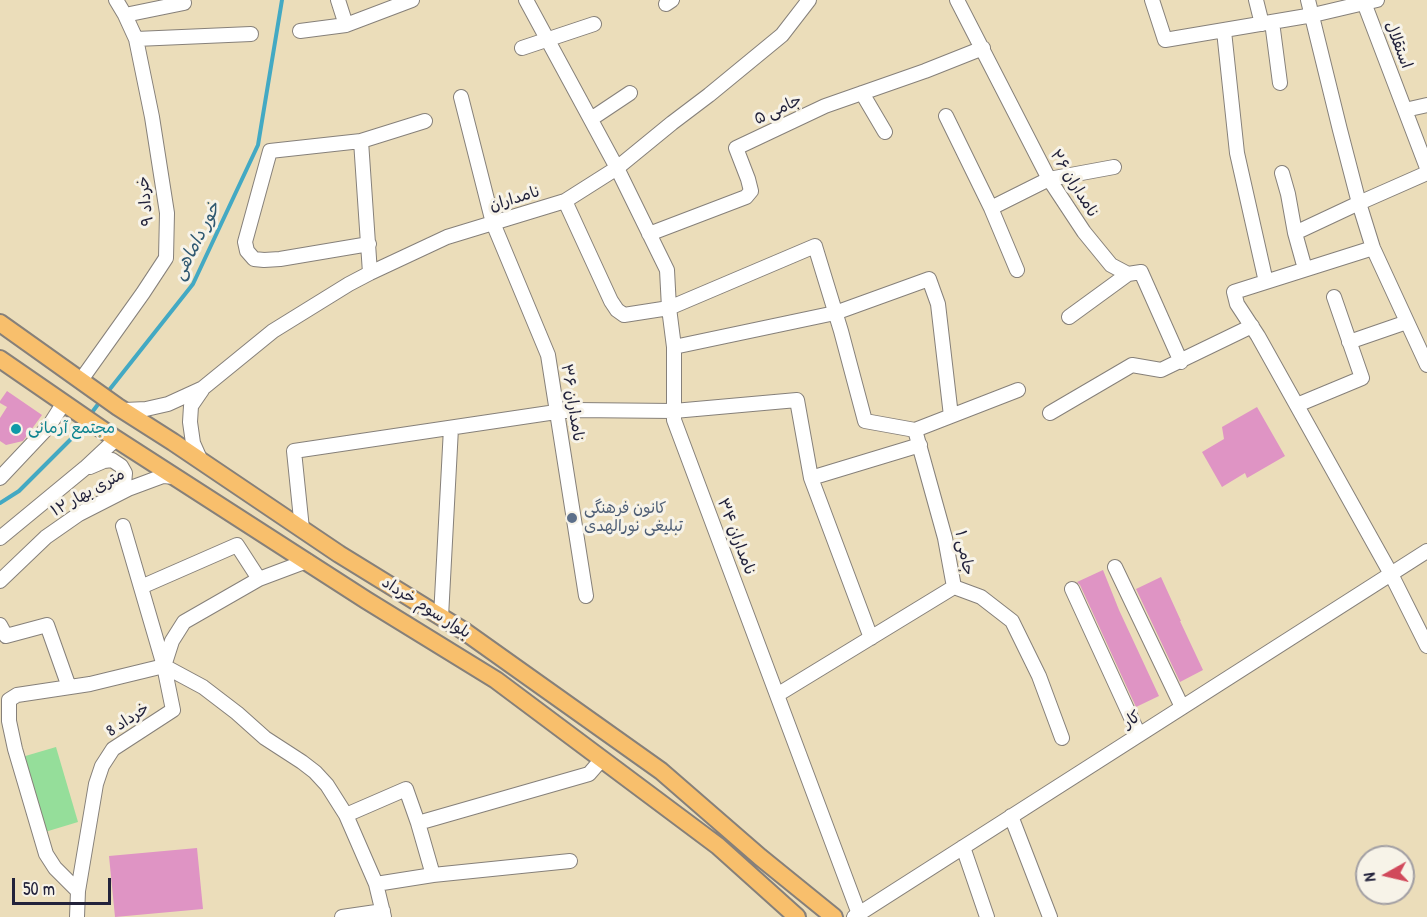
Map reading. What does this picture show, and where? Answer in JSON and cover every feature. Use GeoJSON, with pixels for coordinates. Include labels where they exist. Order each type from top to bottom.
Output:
{"type":"FeatureCollection","features":[{"type":"Feature","properties":{"kind":"main road","name":"بلوار سوم خرداد"},"geometry":{"type":"LineString","coordinates":[[0,323],[84,383],[339,555],[464,632],[661,771],[760,857],[834,917]]}},
{"type":"Feature","properties":{"kind":"main road","name":"بلوار سوم خرداد"},"geometry":{"type":"LineString","coordinates":[[0,359],[109,435],[366,600],[496,680],[718,846],[797,917]]}},
{"type":"Feature","properties":{"kind":"main road"},"geometry":{"type":"LineString","coordinates":[[366,600],[381,581]]}},
{"type":"Feature","properties":{"kind":"street","name":"خرداد ۹"},"geometry":{"type":"LineString","coordinates":[[84,383],[166,258],[167,213],[152,117],[136,39],[116,0]]}},
{"type":"Feature","properties":{"kind":"street"},"geometry":{"type":"LineString","coordinates":[[338,0],[346,25]]}},
{"type":"Feature","properties":{"kind":"street"},"geometry":{"type":"LineString","coordinates":[[300,31],[346,25],[412,0]]}},
{"type":"Feature","properties":{"kind":"street","name":"نامداران ۳۴"},"geometry":{"type":"LineString","coordinates":[[526,0],[617,168],[667,270],[674,347],[674,420],[856,915]]}},
{"type":"Feature","properties":{"kind":"street","name":"نامداران"},"geometry":{"type":"LineString","coordinates":[[122,408],[146,410],[168,404],[203,388],[273,331],[349,284],[447,237],[565,201],[617,168],[782,35],[809,0]]}},
{"type":"Feature","properties":{"kind":"street","name":"نامداران ۲۶"},"geometry":{"type":"LineString","coordinates":[[957,0],[1049,179],[1084,232],[1111,265],[1128,274],[1141,272],[1181,362]]}},
{"type":"Feature","properties":{"kind":"street"},"geometry":{"type":"LineString","coordinates":[[1152,0],[1165,40],[1312,15],[1368,1]]}},
{"type":"Feature","properties":{"kind":"street"},"geometry":{"type":"LineString","coordinates":[[1256,0],[1267,23],[1280,83]]}},
{"type":"Feature","properties":{"kind":"street"},"geometry":{"type":"LineString","coordinates":[[1308,0],[1359,203],[1373,248],[1427,366]]}},
{"type":"Feature","properties":{"kind":"street","name":"استقلال"},"geometry":{"type":"LineString","coordinates":[[1368,1],[1427,168]]}},
{"type":"Feature","properties":{"kind":"street"},"geometry":{"type":"LineString","coordinates":[[125,15],[184,3]]}},
{"type":"Feature","properties":{"kind":"street"},"geometry":{"type":"LineString","coordinates":[[522,48],[594,24]]}},
{"type":"Feature","properties":{"kind":"street"},"geometry":{"type":"LineString","coordinates":[[1224,31],[1237,153],[1266,282]]}},
{"type":"Feature","properties":{"kind":"street"},"geometry":{"type":"LineString","coordinates":[[136,39],[251,34]]}},
{"type":"Feature","properties":{"kind":"street","name":"جامی ۵"},"geometry":{"type":"LineString","coordinates":[[649,234],[746,197],[751,190],[736,148],[825,106],[983,48]]}},
{"type":"Feature","properties":{"kind":"street"},"geometry":{"type":"LineString","coordinates":[[591,119],[630,93]]}},
{"type":"Feature","properties":{"kind":"street"},"geometry":{"type":"LineString","coordinates":[[862,93],[885,132]]}},
{"type":"Feature","properties":{"kind":"street","name":"نامداران ۳۶"},"geometry":{"type":"LineString","coordinates":[[461,97],[493,223],[548,355],[586,596]]}},
{"type":"Feature","properties":{"kind":"street"},"geometry":{"type":"LineString","coordinates":[[1405,110],[1427,105]]}},
{"type":"Feature","properties":{"kind":"street"},"geometry":{"type":"LineString","coordinates":[[946,116],[991,208],[1017,270]]}},
{"type":"Feature","properties":{"kind":"street"},"geometry":{"type":"LineString","coordinates":[[369,244],[264,260],[254,259],[247,251],[245,242],[270,151],[361,141],[425,122]]}},
{"type":"Feature","properties":{"kind":"street"},"geometry":{"type":"LineString","coordinates":[[361,141],[370,273]]}},
{"type":"Feature","properties":{"kind":"street"},"geometry":{"type":"LineString","coordinates":[[991,208],[1049,179],[1114,167]]}},
{"type":"Feature","properties":{"kind":"street"},"geometry":{"type":"LineString","coordinates":[[1282,173],[1305,269]]}},
{"type":"Feature","properties":{"kind":"street"},"geometry":{"type":"LineString","coordinates":[[1295,233],[1427,173]]}},
{"type":"Feature","properties":{"kind":"street"},"geometry":{"type":"LineString","coordinates":[[565,201],[611,302],[624,315],[669,308],[815,246],[865,421],[915,430],[1018,390]]}},
{"type":"Feature","properties":{"kind":"street"},"geometry":{"type":"LineString","coordinates":[[1373,248],[1234,292],[1237,304],[1252,326],[1391,574],[1427,646]]}},
{"type":"Feature","properties":{"kind":"street"},"geometry":{"type":"LineString","coordinates":[[1069,317],[1128,274]]}},
{"type":"Feature","properties":{"kind":"street"},"geometry":{"type":"LineString","coordinates":[[674,347],[835,313],[928,279],[938,304],[951,416]]}},
{"type":"Feature","properties":{"kind":"street"},"geometry":{"type":"LineString","coordinates":[[1297,405],[1362,378],[1334,297]]}},
{"type":"Feature","properties":{"kind":"street"},"geometry":{"type":"LineString","coordinates":[[1350,342],[1407,322]]}},
{"type":"Feature","properties":{"kind":"street"},"geometry":{"type":"LineString","coordinates":[[1050,413],[1132,365],[1161,370],[1252,326]]}},
{"type":"Feature","properties":{"kind":"street","name":"نامداران"},"geometry":{"type":"LineString","coordinates":[[201,461],[193,443],[190,422],[191,406],[203,388]]}},
{"type":"Feature","properties":{"kind":"street"},"geometry":{"type":"LineString","coordinates":[[302,529],[294,451],[556,412],[576,410],[674,411],[797,400],[811,478],[871,638]]}},
{"type":"Feature","properties":{"kind":"street"},"geometry":{"type":"LineString","coordinates":[[0,478],[67,406]]}},
{"type":"Feature","properties":{"kind":"street"},"geometry":{"type":"LineString","coordinates":[[441,617],[451,428]]}},
{"type":"Feature","properties":{"kind":"street","name":"جامی ۱"},"geometry":{"type":"LineString","coordinates":[[777,695],[954,587],[945,538],[915,430]]}},
{"type":"Feature","properties":{"kind":"street","name":"۱۲ متری بهار"},"geometry":{"type":"LineString","coordinates":[[0,538],[79,473],[109,435]]}},
{"type":"Feature","properties":{"kind":"street"},"geometry":{"type":"LineString","coordinates":[[811,478],[920,445]]}},
{"type":"Feature","properties":{"kind":"street"},"geometry":{"type":"LineString","coordinates":[[79,473],[104,461],[112,460],[121,466],[125,474],[124,484],[113,497]]}},
{"type":"Feature","properties":{"kind":"street","name":"۱۲ متری بهار"},"geometry":{"type":"LineString","coordinates":[[0,581],[46,537],[79,514],[147,481],[163,476],[175,477]]}},
{"type":"Feature","properties":{"kind":"street"},"geometry":{"type":"LineString","coordinates":[[123,526],[164,666]]}},
{"type":"Feature","properties":{"kind":"street"},"geometry":{"type":"LineString","coordinates":[[141,587],[237,545],[259,579]]}},
{"type":"Feature","properties":{"kind":"street","name":"کار"},"geometry":{"type":"LineString","coordinates":[[856,915],[1427,550]]}},
{"type":"Feature","properties":{"kind":"street"},"geometry":{"type":"LineString","coordinates":[[164,666],[172,641],[184,622],[259,579],[307,561]]}},
{"type":"Feature","properties":{"kind":"street"},"geometry":{"type":"LineString","coordinates":[[1115,567],[1182,707]]}},
{"type":"Feature","properties":{"kind":"street"},"geometry":{"type":"LineString","coordinates":[[954,587],[981,597],[1012,621],[1039,676],[1062,738]]}},
{"type":"Feature","properties":{"kind":"street"},"geometry":{"type":"LineString","coordinates":[[1072,589],[1139,735]]}},
{"type":"Feature","properties":{"kind":"street"},"geometry":{"type":"LineString","coordinates":[[0,625],[6,636],[47,625],[69,687]]}},
{"type":"Feature","properties":{"kind":"street"},"geometry":{"type":"LineString","coordinates":[[78,891],[54,868],[46,854],[15,749],[9,721],[9,700],[17,695],[90,684],[164,666],[203,687],[265,738],[315,772],[327,785],[346,815],[376,884],[384,914],[342,917]]}},
{"type":"Feature","properties":{"kind":"street","name":"خرداد 8"},"geometry":{"type":"LineString","coordinates":[[77,917],[78,891],[96,784],[102,766],[113,749],[173,710],[164,666]]}},
{"type":"Feature","properties":{"kind":"street"},"geometry":{"type":"LineString","coordinates":[[418,823],[589,774],[602,759]]}},
{"type":"Feature","properties":{"kind":"street"},"geometry":{"type":"LineString","coordinates":[[346,815],[406,789],[433,875]]}},
{"type":"Feature","properties":{"kind":"street"},"geometry":{"type":"LineString","coordinates":[[1011,816],[1050,917]]}},
{"type":"Feature","properties":{"kind":"street"},"geometry":{"type":"LineString","coordinates":[[963,847],[987,917]]}},
{"type":"Feature","properties":{"kind":"street"},"geometry":{"type":"LineString","coordinates":[[376,884],[433,875],[570,861]]}},
{"type":"Feature","properties":{"kind":"green space"},"geometry":{"type":"Polygon","coordinates":[[[56,747],[78,822],[45,832],[22,757],[56,747]]]}},
{"type":"Feature","properties":{"kind":"building","name":"مجتمع آرمانی"},"geometry":{"type":"Polygon","coordinates":[[[7,391],[42,415],[23,441],[6,445],[0,441],[0,418],[7,407],[0,401],[7,391]]]}},
{"type":"Feature","properties":{"kind":"building"},"geometry":{"type":"Polygon","coordinates":[[[1257,407],[1285,456],[1247,478],[1245,473],[1222,487],[1202,452],[1224,439],[1222,427],[1257,407]]]}},
{"type":"Feature","properties":{"kind":"building"},"geometry":{"type":"Polygon","coordinates":[[[1103,570],[1159,696],[1136,707],[1077,582],[1103,570]]]}},
{"type":"Feature","properties":{"kind":"building"},"geometry":{"type":"Polygon","coordinates":[[[1161,577],[1203,670],[1180,682],[1136,589],[1161,577]]]}},
{"type":"Feature","properties":{"kind":"building"},"geometry":{"type":"Polygon","coordinates":[[[197,848],[203,909],[115,917],[109,856],[197,848]]]}},
{"type":"Feature","properties":{"kind":"waterway","name":"خور داماهی"},"geometry":{"type":"LineString","coordinates":[[106,394],[193,284],[258,145],[282,0]]}},
{"type":"Feature","properties":{"kind":"waterway","name":"خور داماهی"},"geometry":{"type":"LineString","coordinates":[[90,415],[102,399]]}},
{"type":"Feature","properties":{"kind":"waterway","name":"خور داماهی"},"geometry":{"type":"LineString","coordinates":[[0,503],[19,491],[71,439],[83,423]]}},
{"type":"Feature","properties":{"kind":"place","name":"مجتمع آرمانی"},"geometry":{"type":"Point","coordinates":[16,429]}},
{"type":"Feature","properties":{"kind":"place","name":"کانون فرهنگی تبلیغی نورالهدی"},"geometry":{"type":"Point","coordinates":[572,518]}}]}
